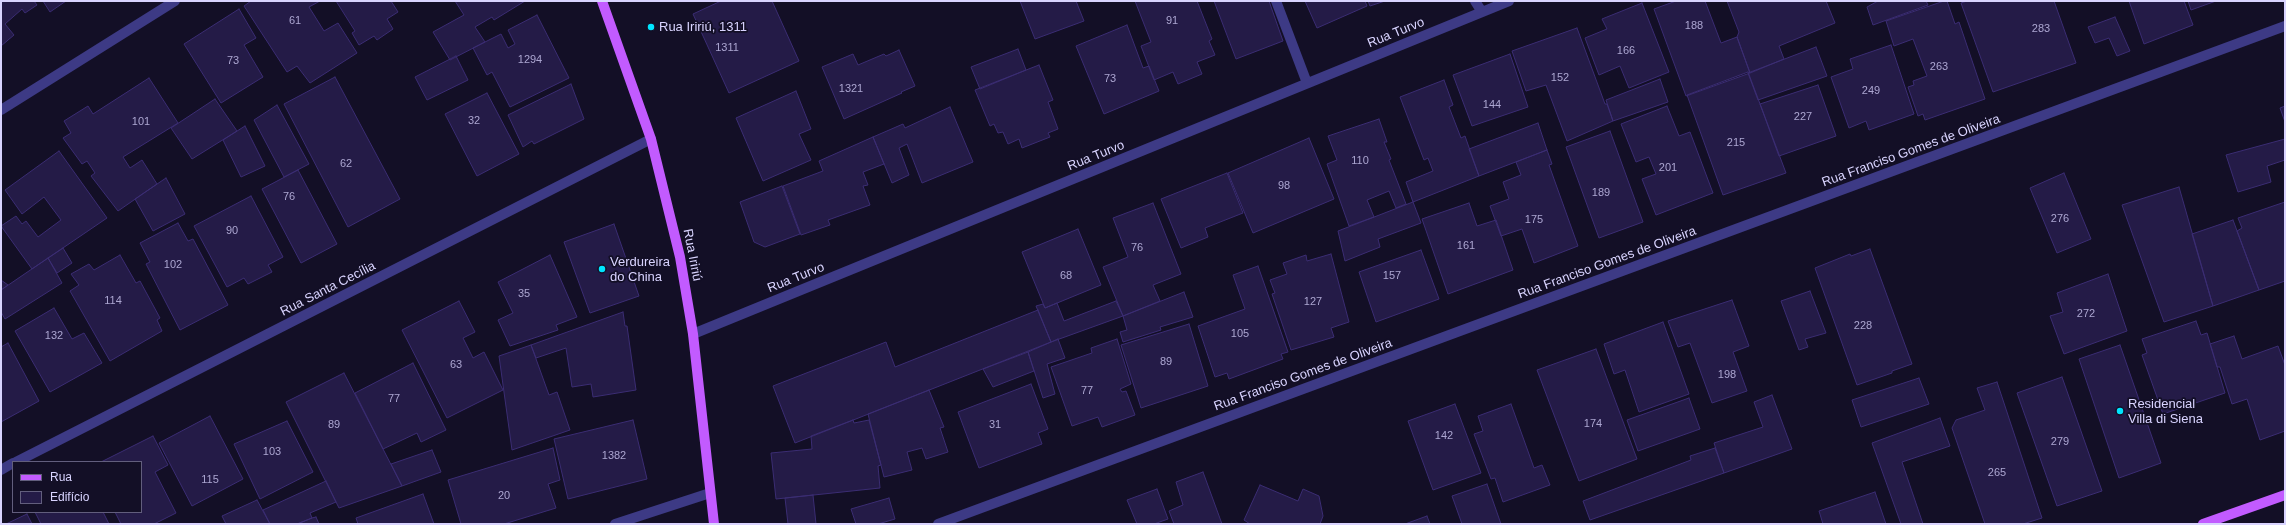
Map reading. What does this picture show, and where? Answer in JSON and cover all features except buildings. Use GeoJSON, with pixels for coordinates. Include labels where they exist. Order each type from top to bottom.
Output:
{"type":"FeatureCollection","features":[{"type":"Feature","properties":{"kind":"main road","name":"Rua Iririú"},"geometry":{"type":"LineString","coordinates":[[602,1],[651,139],[680,258],[693,334],[714,524]]}},
{"type":"Feature","properties":{"kind":"main road"},"geometry":{"type":"LineString","coordinates":[[2202,524],[2285,495]]}},
{"type":"Feature","properties":{"kind":"street"},"geometry":{"type":"LineString","coordinates":[[1,110],[175,1]]}},
{"type":"Feature","properties":{"kind":"street"},"geometry":{"type":"LineString","coordinates":[[1276,1],[1307,83]]}},
{"type":"Feature","properties":{"kind":"street"},"geometry":{"type":"LineString","coordinates":[[1475,1],[1482,12]]}},
{"type":"Feature","properties":{"kind":"street","name":"Rua Turvo"},"geometry":{"type":"LineString","coordinates":[[693,334],[1509,1]]}},
{"type":"Feature","properties":{"kind":"street","name":"Rua Franciso Gomes de Oliveira"},"geometry":{"type":"LineString","coordinates":[[938,524],[2285,26]]}},
{"type":"Feature","properties":{"kind":"street","name":"Rua Santa Cecília"},"geometry":{"type":"LineString","coordinates":[[18,461],[651,139]]}},
{"type":"Feature","properties":{"kind":"street"},"geometry":{"type":"LineString","coordinates":[[1,470],[12,464]]}},
{"type":"Feature","properties":{"kind":"street"},"geometry":{"type":"LineString","coordinates":[[615,524],[710,493]]}},
{"type":"Feature","properties":{"kind":"place","name":"Rua Iririú, 1311"},"geometry":{"type":"Point","coordinates":[651,27]}},
{"type":"Feature","properties":{"kind":"place","name":"Verdureira do China"},"geometry":{"type":"Point","coordinates":[602,269]}},
{"type":"Feature","properties":{"kind":"place","name":"Residencial Villa di Siena"},"geometry":{"type":"Point","coordinates":[2120,411]}}]}
